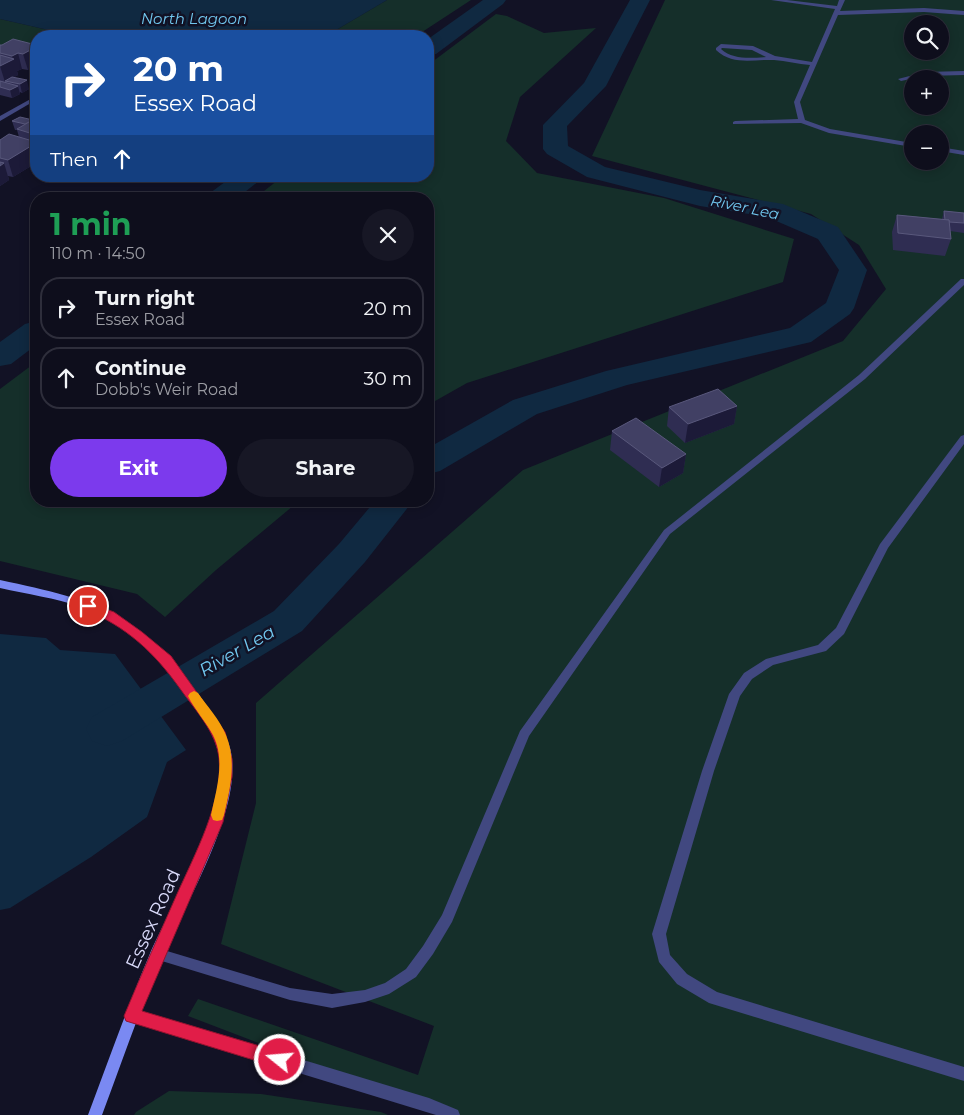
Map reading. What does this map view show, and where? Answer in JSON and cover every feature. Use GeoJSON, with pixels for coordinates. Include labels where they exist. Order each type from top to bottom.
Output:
{"type":"FeatureCollection","features":[{"type":"Feature","properties":{"kind":"street"},"geometry":{"type":"LineString","coordinates":[[774,0],[838,11],[924,10],[964,13]]}},
{"type":"Feature","properties":{"kind":"street"},"geometry":{"type":"LineString","coordinates":[[802,121],[797,102],[842,0]]}},
{"type":"Feature","properties":{"kind":"street"},"geometry":{"type":"LineString","coordinates":[[773,58],[762,51],[746,47],[727,45],[720,46],[718,49],[724,54],[737,57],[752,59],[773,58],[813,64]]}},
{"type":"Feature","properties":{"kind":"street"},"geometry":{"type":"LineString","coordinates":[[901,79],[925,74],[964,73]]}},
{"type":"Feature","properties":{"kind":"street"},"geometry":{"type":"LineString","coordinates":[[0,119],[30,102]]}},
{"type":"Feature","properties":{"kind":"street"},"geometry":{"type":"LineString","coordinates":[[735,123],[802,121],[829,132],[904,144]]}},
{"type":"Feature","properties":{"kind":"street"},"geometry":{"type":"LineString","coordinates":[[949,150],[964,153]]}},
{"type":"Feature","properties":{"kind":"street"},"geometry":{"type":"LineString","coordinates":[[157,954],[290,994],[332,1001],[365,996],[389,988],[411,973],[428,950],[447,918],[524,734],[667,532],[862,377],[964,281]]}},
{"type":"Feature","properties":{"kind":"street"},"geometry":{"type":"LineString","coordinates":[[964,438],[884,546],[840,631],[822,648],[770,662],[748,676],[735,694],[708,771],[659,934],[664,958],[682,979],[714,998],[964,1074]]}},
{"type":"Feature","properties":{"kind":"street","name":"Essex Road"},"geometry":{"type":"LineString","coordinates":[[0,584],[88,606],[110,615],[138,635],[167,660],[220,736],[226,759],[226,777],[216,822],[157,954],[95,1115]]}},
{"type":"Feature","properties":{"kind":"street"},"geometry":{"type":"LineString","coordinates":[[132,1016],[429,1105],[454,1115]]}},
{"type":"Feature","properties":{"kind":"green space"},"geometry":{"type":"Polygon","coordinates":[[[387,0],[471,0],[425,30],[336,30],[387,0]]]}},
{"type":"Feature","properties":{"kind":"green space"},"geometry":{"type":"Polygon","coordinates":[[[665,0],[964,0],[964,1115],[447,1115],[188,1016],[198,999],[418,1075],[434,1026],[221,944],[256,803],[256,703],[523,470],[843,341],[886,289],[859,245],[811,214],[592,156],[665,0]]]}},
{"type":"Feature","properties":{"kind":"green space"},"geometry":{"type":"Polygon","coordinates":[[[496,14],[507,16],[544,33],[596,28],[520,97],[506,141],[537,173],[664,198],[794,239],[783,282],[467,383],[434,402],[434,192],[263,192],[275,182],[434,182],[434,60],[496,14]]]}},
{"type":"Feature","properties":{"kind":"green space"},"geometry":{"type":"Polygon","coordinates":[[[0,19],[49,30],[30,30],[30,56],[0,49],[0,19]]]}},
{"type":"Feature","properties":{"kind":"green space"},"geometry":{"type":"Polygon","coordinates":[[[30,366],[30,507],[292,507],[216,570],[165,617],[137,594],[0,561],[0,389],[30,366]]]}},
{"type":"Feature","properties":{"kind":"green space"},"geometry":{"type":"Polygon","coordinates":[[[169,1091],[261,1094],[381,1112],[388,1115],[134,1115],[169,1091]]]}},
{"type":"Feature","properties":{"kind":"water","name":"North Lagoon"},"geometry":{"type":"Polygon","coordinates":[[[0,0],[387,0],[336,30],[49,30],[0,19],[0,0]]]}},
{"type":"Feature","properties":{"kind":"water"},"geometry":{"type":"Polygon","coordinates":[[[0,634],[46,638],[60,650],[115,654],[186,750],[167,762],[147,817],[91,857],[10,908],[0,910],[0,634]]]}},
{"type":"Feature","properties":{"kind":"building"},"geometry":{"type":"Polygon","coordinates":[[[13,39],[30,43],[30,50],[12,56],[0,53],[0,45],[13,39]]]}},
{"type":"Feature","properties":{"kind":"building"},"geometry":{"type":"Polygon","coordinates":[[[0,55],[14,59],[0,66],[0,55]]]}},
{"type":"Feature","properties":{"kind":"building"},"geometry":{"type":"Polygon","coordinates":[[[12,77],[27,80],[20,84],[5,81],[12,77]]]}},
{"type":"Feature","properties":{"kind":"building"},"geometry":{"type":"Polygon","coordinates":[[[0,81],[18,86],[10,90],[0,87],[0,81]]]}},
{"type":"Feature","properties":{"kind":"building"},"geometry":{"type":"Polygon","coordinates":[[[20,117],[30,119],[30,122],[25,124],[12,121],[20,117]]]}},
{"type":"Feature","properties":{"kind":"building"},"geometry":{"type":"Polygon","coordinates":[[[30,121],[30,133],[17,129],[30,121]]]}},
{"type":"Feature","properties":{"kind":"building"},"geometry":{"type":"Polygon","coordinates":[[[9,134],[30,140],[30,147],[8,160],[0,158],[0,140],[9,134]]]}},
{"type":"Feature","properties":{"kind":"building"},"geometry":{"type":"Polygon","coordinates":[[[944,211],[964,213],[964,223],[945,220],[944,211]]]}},
{"type":"Feature","properties":{"kind":"building"},"geometry":{"type":"Polygon","coordinates":[[[897,215],[949,220],[951,239],[898,233],[897,215]]]}},
{"type":"Feature","properties":{"kind":"building"},"geometry":{"type":"Polygon","coordinates":[[[718,389],[737,406],[688,424],[669,407],[718,389]]]}},
{"type":"Feature","properties":{"kind":"building"},"geometry":{"type":"Polygon","coordinates":[[[636,418],[686,454],[662,468],[612,431],[636,418]]]}},
{"type":"Feature","properties":{"kind":"waterway"},"geometry":{"type":"LineString","coordinates":[[434,45],[496,0]]}},
{"type":"Feature","properties":{"kind":"waterway","name":"River Lea"},"geometry":{"type":"LineString","coordinates":[[434,460],[525,407],[617,378],[800,335],[839,308],[853,270],[828,233],[773,210],[700,198],[596,172],[556,149],[555,125],[594,86],[640,0]]}},
{"type":"Feature","properties":{"kind":"waterway"},"geometry":{"type":"LineString","coordinates":[[228,192],[242,182]]}},
{"type":"Feature","properties":{"kind":"waterway"},"geometry":{"type":"LineString","coordinates":[[0,357],[30,334]]}},
{"type":"Feature","properties":{"kind":"waterway","name":"River Lea"},"geometry":{"type":"LineString","coordinates":[[107,729],[288,621],[352,553],[390,507]]}},
{"type":"Feature","properties":{"kind":"slow traffic"},"geometry":{"type":"LineString","coordinates":[[194,696],[220,736],[226,759],[226,777],[217,815]]}},
{"type":"Feature","properties":{"kind":"route"},"geometry":{"type":"LineString","coordinates":[[88,606],[110,615],[138,635],[167,660],[220,736],[226,759],[226,777],[216,822],[157,954],[132,1016],[280,1060]]}}]}
